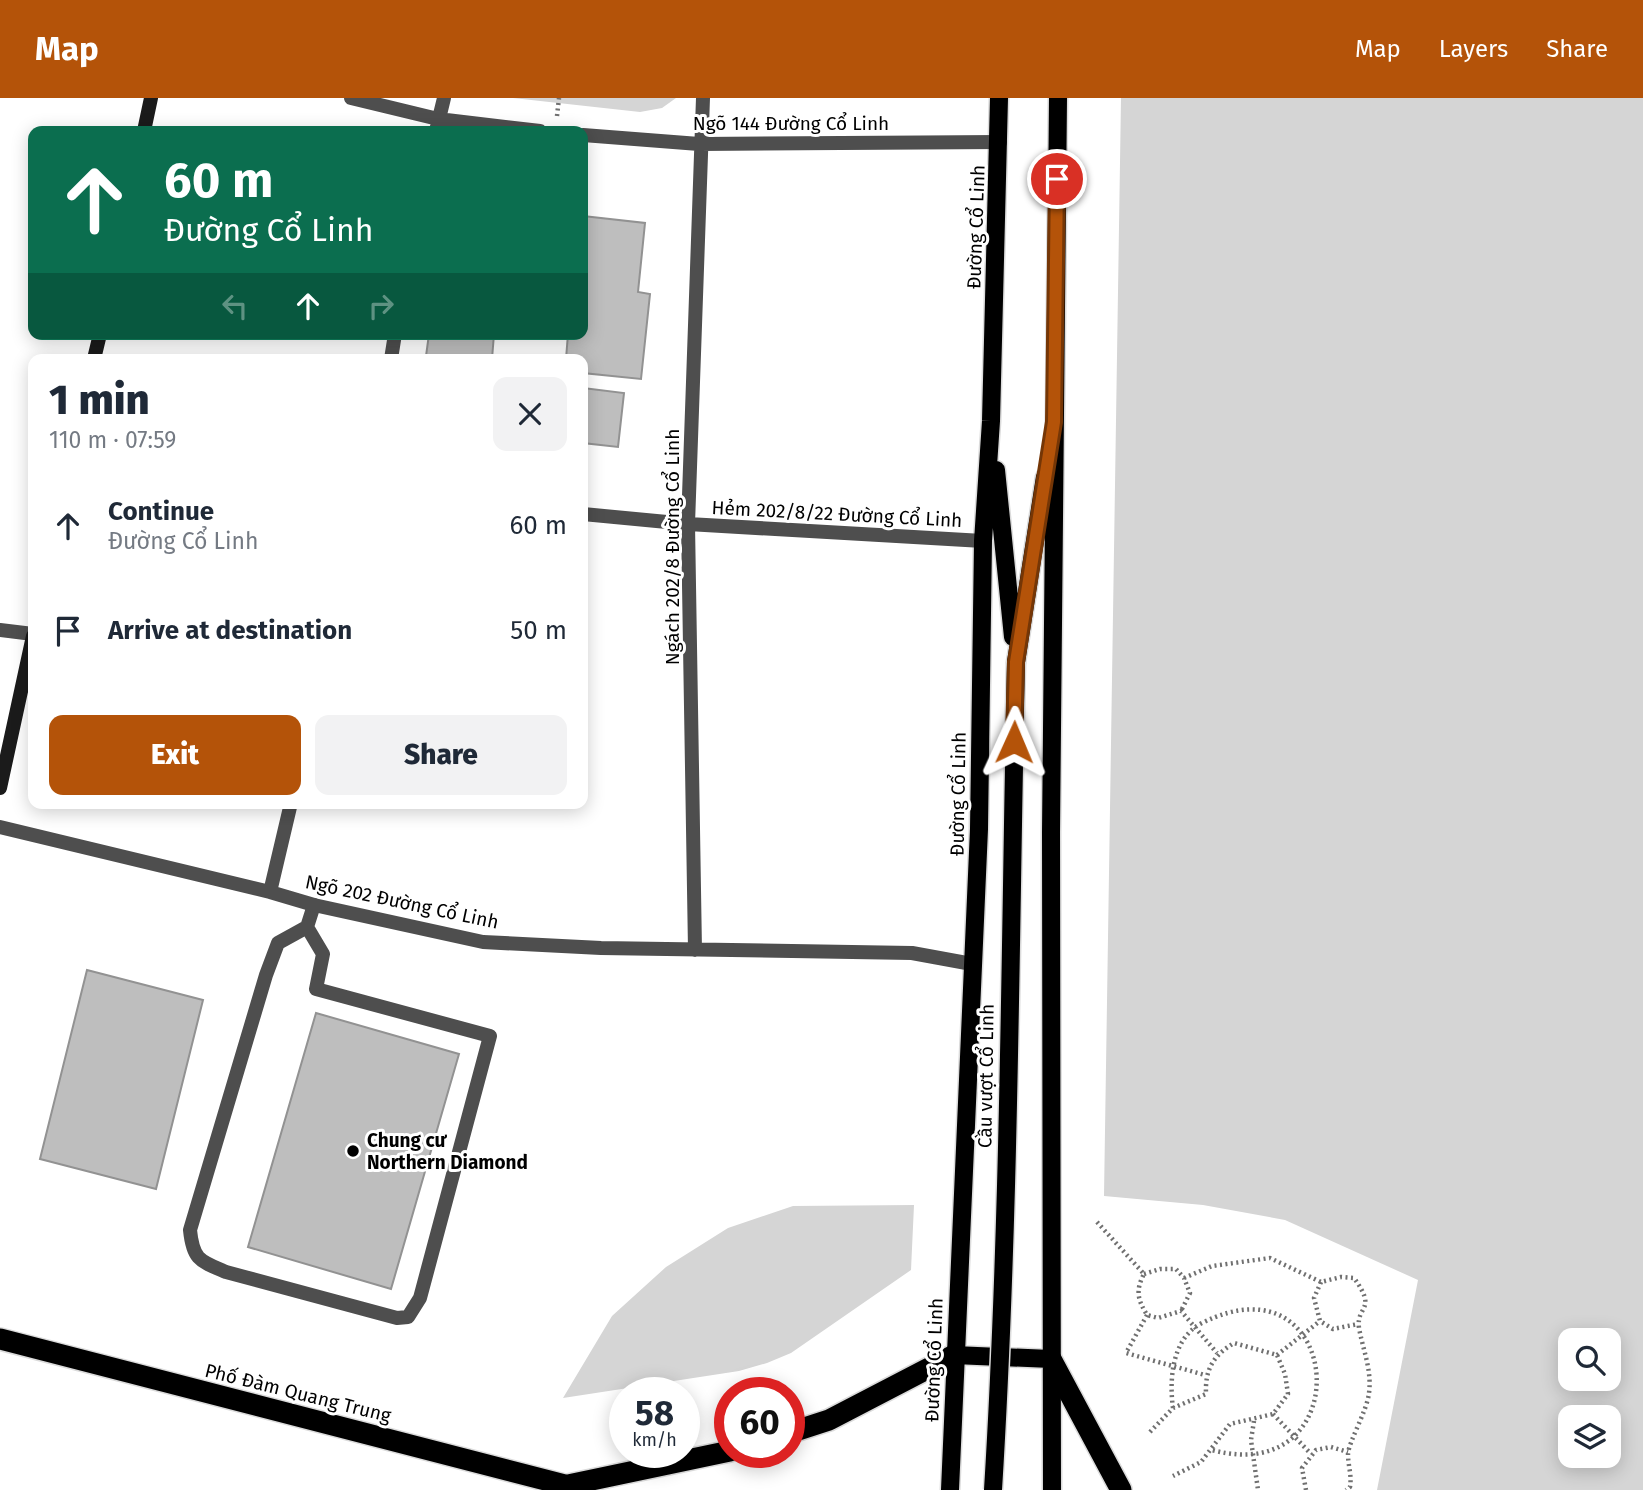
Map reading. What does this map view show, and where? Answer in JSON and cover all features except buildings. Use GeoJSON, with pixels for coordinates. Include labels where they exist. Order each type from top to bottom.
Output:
{"type":"FeatureCollection","features":[{"type":"Feature","properties":{"kind":"highway","name":"Phố Đàm Quang Trung"},"geometry":{"type":"LineString","coordinates":[[0,1339],[576,1488]]}},
{"type":"Feature","properties":{"kind":"highway"},"geometry":{"type":"LineString","coordinates":[[805,1428],[829,1420],[954,1355]]}},
{"type":"Feature","properties":{"kind":"highway"},"geometry":{"type":"LineString","coordinates":[[1051,1359],[1121,1490]]}},
{"type":"Feature","properties":{"kind":"highway"},"geometry":{"type":"LineString","coordinates":[[576,1488],[714,1455]]}},
{"type":"Feature","properties":{"kind":"main road","name":"Đường Cổ Linh"},"geometry":{"type":"LineString","coordinates":[[950,1490],[979,829],[983,541],[991,421],[999,98]]}},
{"type":"Feature","properties":{"kind":"main road"},"geometry":{"type":"LineString","coordinates":[[1052,1490],[1054,422],[1058,98]]}},
{"type":"Feature","properties":{"kind":"main road","name":"Cầu vượt Cổ Linh"},"geometry":{"type":"LineString","coordinates":[[991,421],[1016,662],[1008,1064],[993,1490]]}},
{"type":"Feature","properties":{"kind":"main road","name":"Cầu vượt Cổ Linh"},"geometry":{"type":"LineString","coordinates":[[1016,662],[1054,422]]}},
{"type":"Feature","properties":{"kind":"main road"},"geometry":{"type":"LineString","coordinates":[[954,1355],[1051,1359]]}},
{"type":"Feature","properties":{"kind":"street"},"geometry":{"type":"LineString","coordinates":[[145,126],[151,98]]}},
{"type":"Feature","properties":{"kind":"street"},"geometry":{"type":"LineString","coordinates":[[351,98],[437,125],[444,98]]}},
{"type":"Feature","properties":{"kind":"street","name":"Ngách 202/8 Đường Cổ Linh"},"geometry":{"type":"LineString","coordinates":[[695,950],[688,524],[702,185],[699,144],[703,98]]}},
{"type":"Feature","properties":{"kind":"street","name":"Ngõ 144 Đường Cổ Linh"},"geometry":{"type":"LineString","coordinates":[[588,135],[699,144],[1000,142]]}},
{"type":"Feature","properties":{"kind":"street","name":"Hẻm 202/8/22 Đường Cổ Linh"},"geometry":{"type":"LineString","coordinates":[[588,514],[688,524],[983,541]]}},
{"type":"Feature","properties":{"kind":"street"},"geometry":{"type":"LineString","coordinates":[[0,630],[28,634]]}},
{"type":"Feature","properties":{"kind":"street"},"geometry":{"type":"LineString","coordinates":[[0,788],[28,658]]}},
{"type":"Feature","properties":{"kind":"street"},"geometry":{"type":"LineString","coordinates":[[270,892],[290,809]]}},
{"type":"Feature","properties":{"kind":"street","name":"Ngõ 202 Đường Cổ Linh"},"geometry":{"type":"LineString","coordinates":[[0,827],[314,905],[483,942],[695,950],[912,953],[972,964]]}},
{"type":"Feature","properties":{"kind":"street"},"geometry":{"type":"LineString","coordinates":[[307,927],[323,954],[316,989],[490,1036],[420,1298],[408,1317],[397,1318],[226,1272],[200,1261],[192,1249],[190,1230],[266,975],[278,943],[307,927],[314,905]]}},
{"type":"Feature","properties":{"kind":"path"},"geometry":{"type":"LineString","coordinates":[[1097,1222],[1144,1275]]}},
{"type":"Feature","properties":{"kind":"path"},"geometry":{"type":"LineString","coordinates":[[1184,1278],[1212,1266],[1269,1258],[1321,1282],[1341,1277],[1354,1278],[1364,1291],[1367,1303],[1359,1324],[1368,1360],[1370,1392],[1348,1452],[1352,1474],[1350,1487],[1346,1490]]}},
{"type":"Feature","properties":{"kind":"path"},"geometry":{"type":"LineString","coordinates":[[1160,1269],[1176,1269],[1184,1278],[1190,1293],[1181,1311],[1158,1318],[1147,1315],[1138,1300],[1139,1285],[1144,1275],[1160,1269]]}},
{"type":"Feature","properties":{"kind":"path"},"geometry":{"type":"LineString","coordinates":[[1321,1282],[1314,1298],[1320,1321],[1333,1329],[1359,1324]]}},
{"type":"Feature","properties":{"kind":"path"},"geometry":{"type":"LineString","coordinates":[[1173,1408],[1171,1365],[1196,1326],[1219,1314],[1246,1309],[1267,1310],[1285,1320],[1301,1335],[1310,1347],[1318,1368],[1320,1388],[1311,1421],[1296,1439],[1282,1450],[1252,1458],[1233,1457],[1212,1450]]}},
{"type":"Feature","properties":{"kind":"path"},"geometry":{"type":"LineString","coordinates":[[1181,1311],[1217,1353]]}},
{"type":"Feature","properties":{"kind":"path"},"geometry":{"type":"LineString","coordinates":[[1147,1315],[1126,1353],[1205,1375]]}},
{"type":"Feature","properties":{"kind":"path"},"geometry":{"type":"LineString","coordinates":[[1277,1355],[1320,1321]]}},
{"type":"Feature","properties":{"kind":"path"},"geometry":{"type":"LineString","coordinates":[[1150,1432],[1173,1408],[1206,1394],[1205,1375],[1217,1353],[1234,1343],[1277,1355]]}},
{"type":"Feature","properties":{"kind":"path"},"geometry":{"type":"LineString","coordinates":[[1173,1476],[1201,1462],[1230,1424],[1254,1421],[1273,1414],[1288,1394],[1285,1374],[1277,1355]]}},
{"type":"Feature","properties":{"kind":"path"},"geometry":{"type":"LineString","coordinates":[[1273,1414],[1311,1454]]}},
{"type":"Feature","properties":{"kind":"path"},"geometry":{"type":"LineString","coordinates":[[1254,1421],[1252,1458],[1258,1490]]}},
{"type":"Feature","properties":{"kind":"path"},"geometry":{"type":"LineString","coordinates":[[1306,1490],[1302,1468],[1311,1454],[1316,1450],[1331,1447],[1348,1452]]}},
{"type":"Feature","properties":{"kind":"shaded area"},"geometry":{"type":"Polygon","coordinates":[[[513,98],[676,98],[662,108],[640,112],[513,98]]]}},
{"type":"Feature","properties":{"kind":"shaded area"},"geometry":{"type":"Polygon","coordinates":[[[1121,98],[1643,98],[1643,1490],[1377,1490],[1418,1280],[1285,1220],[1203,1205],[1104,1196],[1121,98]]]}},
{"type":"Feature","properties":{"kind":"shaded area"},"geometry":{"type":"Polygon","coordinates":[[[914,1205],[911,1270],[791,1353],[767,1363],[739,1371],[700,1377],[609,1377],[609,1391],[563,1398],[612,1316],[666,1267],[728,1228],[793,1206],[914,1205]]]}},
{"type":"Feature","properties":{"kind":"place","name":"Chung cư Northern Diamond"},"geometry":{"type":"Point","coordinates":[353,1151]}},
{"type":"Feature","properties":{"kind":"route"},"geometry":{"type":"LineString","coordinates":[[1014,742],[1016,662],[1054,422],[1057,179]]}}]}
